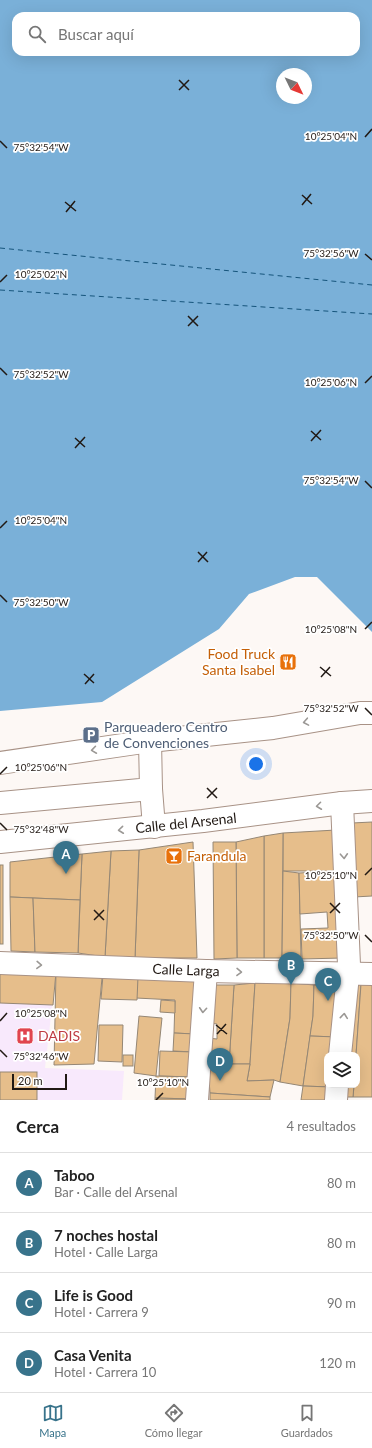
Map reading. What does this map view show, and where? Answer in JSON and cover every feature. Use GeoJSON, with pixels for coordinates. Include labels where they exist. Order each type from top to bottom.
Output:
{"type":"FeatureCollection","features":[{"type":"Feature","properties":{"kind":"main road"},"geometry":{"type":"LineString","coordinates":[[0,763],[150,741],[273,728],[360,713],[372,713]]}},
{"type":"Feature","properties":{"kind":"main road"},"geometry":{"type":"LineString","coordinates":[[150,741],[151,789],[154,826]]}},
{"type":"Feature","properties":{"kind":"main road"},"geometry":{"type":"LineString","coordinates":[[0,803],[151,789]]}},
{"type":"Feature","properties":{"kind":"main road","name":"Calle del Arsenal"},"geometry":{"type":"LineString","coordinates":[[0,842],[154,826],[342,803],[372,801]]}},
{"type":"Feature","properties":{"kind":"main road"},"geometry":{"type":"LineString","coordinates":[[340,1052],[348,973],[342,803]]}},
{"type":"Feature","properties":{"kind":"main road","name":"Calle Larga"},"geometry":{"type":"LineString","coordinates":[[0,963],[206,971],[372,974]]}},
{"type":"Feature","properties":{"kind":"main road"},"geometry":{"type":"LineString","coordinates":[[197,1100],[206,971]]}},
{"type":"Feature","properties":{"kind":"main road"},"geometry":{"type":"LineString","coordinates":[[336,1100],[337,1088]]}},
{"type":"Feature","properties":{"kind":"shaded area","name":"DADIS"},"geometry":{"type":"Polygon","coordinates":[[[0,970],[56,972],[45,1068],[124,1071],[122,1100],[0,1100],[0,970]]]}},
{"type":"Feature","properties":{"kind":"water"},"geometry":{"type":"Polygon","coordinates":[[[0,0],[372,0],[372,632],[317,577],[295,577],[249,594],[219,629],[102,702],[0,711],[0,0]]]}},
{"type":"Feature","properties":{"kind":"building"},"geometry":{"type":"Polygon","coordinates":[[[372,822],[372,896],[354,897],[352,823],[372,822]]]}},
{"type":"Feature","properties":{"kind":"building"},"geometry":{"type":"Polygon","coordinates":[[[336,830],[338,871],[283,871],[283,833],[336,830]]]}},
{"type":"Feature","properties":{"kind":"building"},"geometry":{"type":"Polygon","coordinates":[[[283,833],[282,958],[264,958],[264,836],[283,833]]]}},
{"type":"Feature","properties":{"kind":"building"},"geometry":{"type":"Polygon","coordinates":[[[264,836],[264,958],[237,958],[236,842],[264,836]]]}},
{"type":"Feature","properties":{"kind":"building"},"geometry":{"type":"Polygon","coordinates":[[[193,842],[197,958],[135,958],[139,850],[193,842]]]}},
{"type":"Feature","properties":{"kind":"building"},"geometry":{"type":"Polygon","coordinates":[[[213,842],[236,842],[237,958],[214,959],[213,842]]]}},
{"type":"Feature","properties":{"kind":"building"},"geometry":{"type":"Polygon","coordinates":[[[139,850],[135,958],[105,957],[111,851],[139,850]]]}},
{"type":"Feature","properties":{"kind":"building"},"geometry":{"type":"Polygon","coordinates":[[[111,851],[105,957],[78,953],[82,854],[111,851]]]}},
{"type":"Feature","properties":{"kind":"building"},"geometry":{"type":"Polygon","coordinates":[[[82,854],[80,900],[10,897],[10,862],[82,854]]]}},
{"type":"Feature","properties":{"kind":"building"},"geometry":{"type":"Polygon","coordinates":[[[0,865],[3,865],[3,944],[0,944],[0,865]]]}},
{"type":"Feature","properties":{"kind":"building"},"geometry":{"type":"Polygon","coordinates":[[[283,871],[299,873],[301,957],[282,958],[283,871]]]}},
{"type":"Feature","properties":{"kind":"building"},"geometry":{"type":"Polygon","coordinates":[[[338,871],[342,958],[302,959],[301,929],[328,928],[327,912],[300,914],[299,873],[338,871]]]}},
{"type":"Feature","properties":{"kind":"building"},"geometry":{"type":"Polygon","coordinates":[[[10,897],[33,898],[35,952],[11,951],[10,897]]]}},
{"type":"Feature","properties":{"kind":"building"},"geometry":{"type":"Polygon","coordinates":[[[33,898],[80,900],[78,953],[35,952],[33,898]]]}},
{"type":"Feature","properties":{"kind":"building"},"geometry":{"type":"Polygon","coordinates":[[[0,970],[56,972],[53,1005],[0,1003],[0,970]]]}},
{"type":"Feature","properties":{"kind":"building"},"geometry":{"type":"Polygon","coordinates":[[[56,972],[102,978],[94,1064],[54,1065],[56,972]]]}},
{"type":"Feature","properties":{"kind":"building"},"geometry":{"type":"Polygon","coordinates":[[[138,973],[199,976],[195,1034],[174,1033],[175,1000],[136,998],[138,973]]]}},
{"type":"Feature","properties":{"kind":"building"},"geometry":{"type":"Polygon","coordinates":[[[103,975],[138,977],[137,1000],[101,999],[103,975]]]}},
{"type":"Feature","properties":{"kind":"building"},"geometry":{"type":"Polygon","coordinates":[[[255,983],[250,1064],[229,1064],[234,985],[255,983]]]}},
{"type":"Feature","properties":{"kind":"building"},"geometry":{"type":"Polygon","coordinates":[[[255,983],[291,983],[290,1018],[280,1082],[274,1080],[247,1081],[250,1064],[255,983]]]}},
{"type":"Feature","properties":{"kind":"building"},"geometry":{"type":"Polygon","coordinates":[[[291,983],[314,985],[313,1016],[303,1086],[280,1082],[290,1018],[291,983]]]}},
{"type":"Feature","properties":{"kind":"building"},"geometry":{"type":"Polygon","coordinates":[[[361,984],[356,1052],[344,1052],[350,985],[361,984]]]}},
{"type":"Feature","properties":{"kind":"building"},"geometry":{"type":"Polygon","coordinates":[[[361,984],[372,984],[372,1097],[353,1097],[354,1088],[360,1088],[360,1052],[356,1052],[361,984]]]}},
{"type":"Feature","properties":{"kind":"building"},"geometry":{"type":"Polygon","coordinates":[[[209,985],[234,985],[229,1064],[208,1066],[208,1038],[217,1039],[217,1024],[209,1023],[209,985]]]}},
{"type":"Feature","properties":{"kind":"building"},"geometry":{"type":"Polygon","coordinates":[[[314,985],[342,986],[337,1037],[310,1036],[313,1016],[314,985]]]}},
{"type":"Feature","properties":{"kind":"building"},"geometry":{"type":"Polygon","coordinates":[[[161,1000],[175,1001],[175,1013],[160,1012],[161,1000]]]}},
{"type":"Feature","properties":{"kind":"building"},"geometry":{"type":"Polygon","coordinates":[[[139,1016],[162,1018],[156,1076],[134,1073],[139,1016]]]}},
{"type":"Feature","properties":{"kind":"building"},"geometry":{"type":"Polygon","coordinates":[[[99,1025],[123,1025],[122,1062],[98,1061],[99,1025]]]}},
{"type":"Feature","properties":{"kind":"building"},"geometry":{"type":"Polygon","coordinates":[[[174,1033],[195,1034],[194,1052],[173,1051],[174,1033]]]}},
{"type":"Feature","properties":{"kind":"building"},"geometry":{"type":"Polygon","coordinates":[[[310,1036],[337,1037],[335,1052],[324,1052],[324,1087],[303,1086],[310,1036]]]}},
{"type":"Feature","properties":{"kind":"building"},"geometry":{"type":"Polygon","coordinates":[[[160,1051],[194,1052],[193,1077],[159,1076],[160,1051]]]}},
{"type":"Feature","properties":{"kind":"building"},"geometry":{"type":"Polygon","coordinates":[[[123,1055],[133,1055],[133,1066],[123,1066],[123,1055]]]}},
{"type":"Feature","properties":{"kind":"building"},"geometry":{"type":"Polygon","coordinates":[[[250,1064],[247,1081],[274,1080],[270,1097],[210,1093],[208,1066],[250,1064]]]}},
{"type":"Feature","properties":{"kind":"building"},"geometry":{"type":"Polygon","coordinates":[[[0,1072],[37,1072],[37,1100],[0,1100],[0,1072]]]}},
{"type":"Feature","properties":{"kind":"building"},"geometry":{"type":"Polygon","coordinates":[[[156,1076],[193,1077],[193,1099],[155,1098],[156,1076]]]}},
{"type":"Feature","properties":{"kind":"building"},"geometry":{"type":"Polygon","coordinates":[[[303,1086],[331,1088],[329,1100],[301,1100],[303,1086]]]}},
{"type":"Feature","properties":{"kind":"building"},"geometry":{"type":"Polygon","coordinates":[[[341,1088],[354,1088],[353,1097],[340,1097],[341,1088]]]}},
{"type":"Feature","properties":{"kind":"building"},"geometry":{"type":"Polygon","coordinates":[[[210,1093],[270,1097],[270,1100],[210,1100],[210,1093]]]}},
{"type":"Feature","properties":{"kind":"building"},"geometry":{"type":"Polygon","coordinates":[[[155,1098],[193,1099],[193,1100],[155,1100],[155,1098]]]}},
{"type":"Feature","properties":{"kind":"ferry route"},"geometry":{"type":"LineString","coordinates":[[0,248],[372,285]]}},
{"type":"Feature","properties":{"kind":"ferry route"},"geometry":{"type":"LineString","coordinates":[[0,290],[372,314]]}},
{"type":"Feature","properties":{"kind":"place","name":"Food Truck Santa Isabel"},"geometry":{"type":"Point","coordinates":[288,662]}},
{"type":"Feature","properties":{"kind":"place","name":"Parqueadero Centro de Convenciones"},"geometry":{"type":"Point","coordinates":[91,735]}},
{"type":"Feature","properties":{"kind":"place","name":"Farandula"},"geometry":{"type":"Point","coordinates":[174,856]}},
{"type":"Feature","properties":{"kind":"place","name":"Taboo"},"geometry":{"type":"Point","coordinates":[66,874]}},
{"type":"Feature","properties":{"kind":"place","name":"7 noches hostal"},"geometry":{"type":"Point","coordinates":[291,985]}},
{"type":"Feature","properties":{"kind":"place","name":"Life is Good"},"geometry":{"type":"Point","coordinates":[328,1001]}},
{"type":"Feature","properties":{"kind":"place","name":"DADIS"},"geometry":{"type":"Point","coordinates":[25,1036]}},
{"type":"Feature","properties":{"kind":"place","name":"Casa Venita"},"geometry":{"type":"Point","coordinates":[220,1081]}}]}
